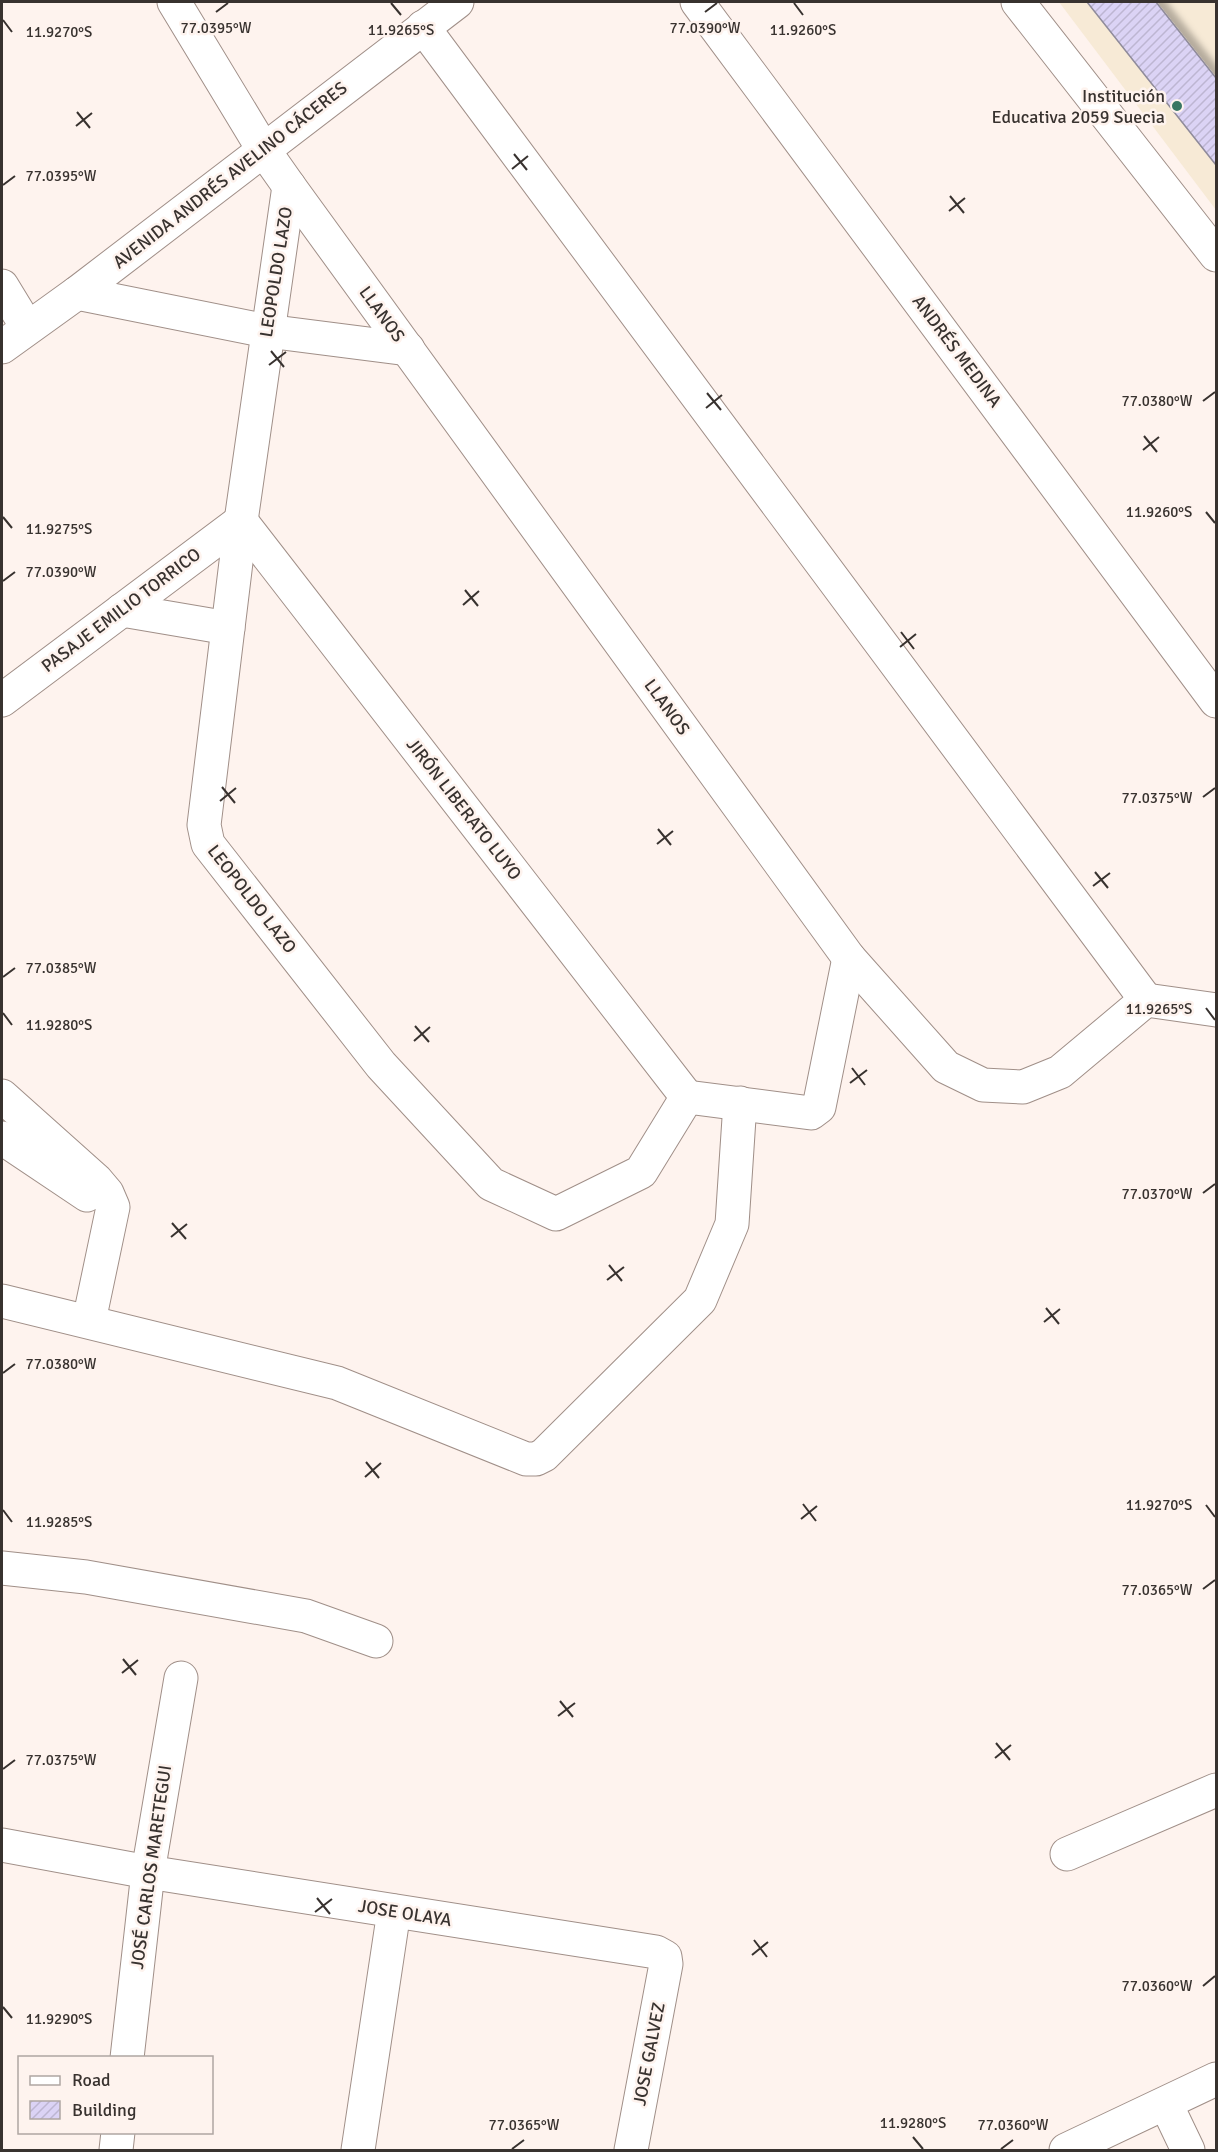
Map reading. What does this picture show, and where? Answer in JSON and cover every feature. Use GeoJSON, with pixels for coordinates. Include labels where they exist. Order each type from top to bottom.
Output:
{"type":"FeatureCollection","features":[{"type":"Feature","properties":{"kind":"street","name":"LLANOS"},"geometry":{"type":"LineString","coordinates":[[174,2],[263,149],[849,958],[946,1067],[983,1085],[1023,1087],[1060,1072],[1146,1000]]}},
{"type":"Feature","properties":{"kind":"street","name":"AVENIDA ANDRÉS AVELINO CÁCERES"},"geometry":{"type":"LineString","coordinates":[[2,346],[77,293],[457,2]]}},
{"type":"Feature","properties":{"kind":"street","name":"ANDRÉS MEDINA"},"geometry":{"type":"LineString","coordinates":[[697,2],[1216,701]]}},
{"type":"Feature","properties":{"kind":"street"},"geometry":{"type":"LineString","coordinates":[[1018,2],[1216,255]]}},
{"type":"Feature","properties":{"kind":"street"},"geometry":{"type":"LineString","coordinates":[[423,27],[1146,1000],[1216,1010]]}},
{"type":"Feature","properties":{"kind":"street","name":"LEOPOLDO LAZO"},"geometry":{"type":"LineString","coordinates":[[290,186],[267,331],[228,628],[204,825],[208,844],[381,1065],[491,1184],[556,1214],[641,1172],[687,1097]]}},
{"type":"Feature","properties":{"kind":"street"},"geometry":{"type":"LineString","coordinates":[[2,286],[27,327]]}},
{"type":"Feature","properties":{"kind":"street"},"geometry":{"type":"LineString","coordinates":[[77,293],[267,331],[408,349]]}},
{"type":"Feature","properties":{"kind":"street","name":"PASAJE EMILIO TORRICO"},"geometry":{"type":"LineString","coordinates":[[2,700],[242,521]]}},
{"type":"Feature","properties":{"kind":"street","name":"JIRÓN LIBERATO LUYO"},"geometry":{"type":"LineString","coordinates":[[242,521],[687,1097]]}},
{"type":"Feature","properties":{"kind":"street"},"geometry":{"type":"LineString","coordinates":[[122,610],[228,628]]}},
{"type":"Feature","properties":{"kind":"street"},"geometry":{"type":"LineString","coordinates":[[687,1097],[811,1113],[819,1107],[849,958]]}},
{"type":"Feature","properties":{"kind":"street"},"geometry":{"type":"LineString","coordinates":[[2,1096],[96,1180],[107,1193],[113,1207],[89,1321]]}},
{"type":"Feature","properties":{"kind":"street"},"geometry":{"type":"LineString","coordinates":[[2,1300],[337,1383],[526,1459],[536,1460],[544,1455],[700,1300],[732,1224],[740,1103]]}},
{"type":"Feature","properties":{"kind":"street"},"geometry":{"type":"LineString","coordinates":[[2,1138],[83,1193],[113,1207]]}},
{"type":"Feature","properties":{"kind":"street"},"geometry":{"type":"LineString","coordinates":[[2,1568],[86,1577],[296,1614],[376,1641]]}},
{"type":"Feature","properties":{"kind":"street","name":"JOSÉ CARLOS MARETEGUI"},"geometry":{"type":"LineString","coordinates":[[127,2056],[148,1872],[181,1678]]}},
{"type":"Feature","properties":{"kind":"street"},"geometry":{"type":"LineString","coordinates":[[1067,1854],[1216,1790]]}},
{"type":"Feature","properties":{"kind":"street","name":"JOSE OLAYA"},"geometry":{"type":"LineString","coordinates":[[2,1845],[148,1872],[656,1952],[665,1957]]}},
{"type":"Feature","properties":{"kind":"street"},"geometry":{"type":"LineString","coordinates":[[358,2151],[394,1911]]}},
{"type":"Feature","properties":{"kind":"street","name":"JOSE GALVEZ"},"geometry":{"type":"LineString","coordinates":[[630,2151],[666,1964],[665,1957]]}},
{"type":"Feature","properties":{"kind":"street"},"geometry":{"type":"LineString","coordinates":[[1066,2151],[1216,2079]]}},
{"type":"Feature","properties":{"kind":"street"},"geometry":{"type":"LineString","coordinates":[[1166,2104],[1188,2151]]}},
{"type":"Feature","properties":{"kind":"street"},"geometry":{"type":"LineString","coordinates":[[116,2151],[118,2134]]}},
{"type":"Feature","properties":{"kind":"shaded area","name":"Institución Educativa 2059 Suecia"},"geometry":{"type":"Polygon","coordinates":[[[1059,2],[1216,2],[1216,210],[1059,2]]]}},
{"type":"Feature","properties":{"kind":"building"},"geometry":{"type":"Polygon","coordinates":[[[1087,2],[1156,2],[1216,78],[1216,165],[1087,2]]]}},
{"type":"Feature","properties":{"kind":"place","name":"Institución Educativa 2059 Suecia"},"geometry":{"type":"Point","coordinates":[1177,106]}}]}
